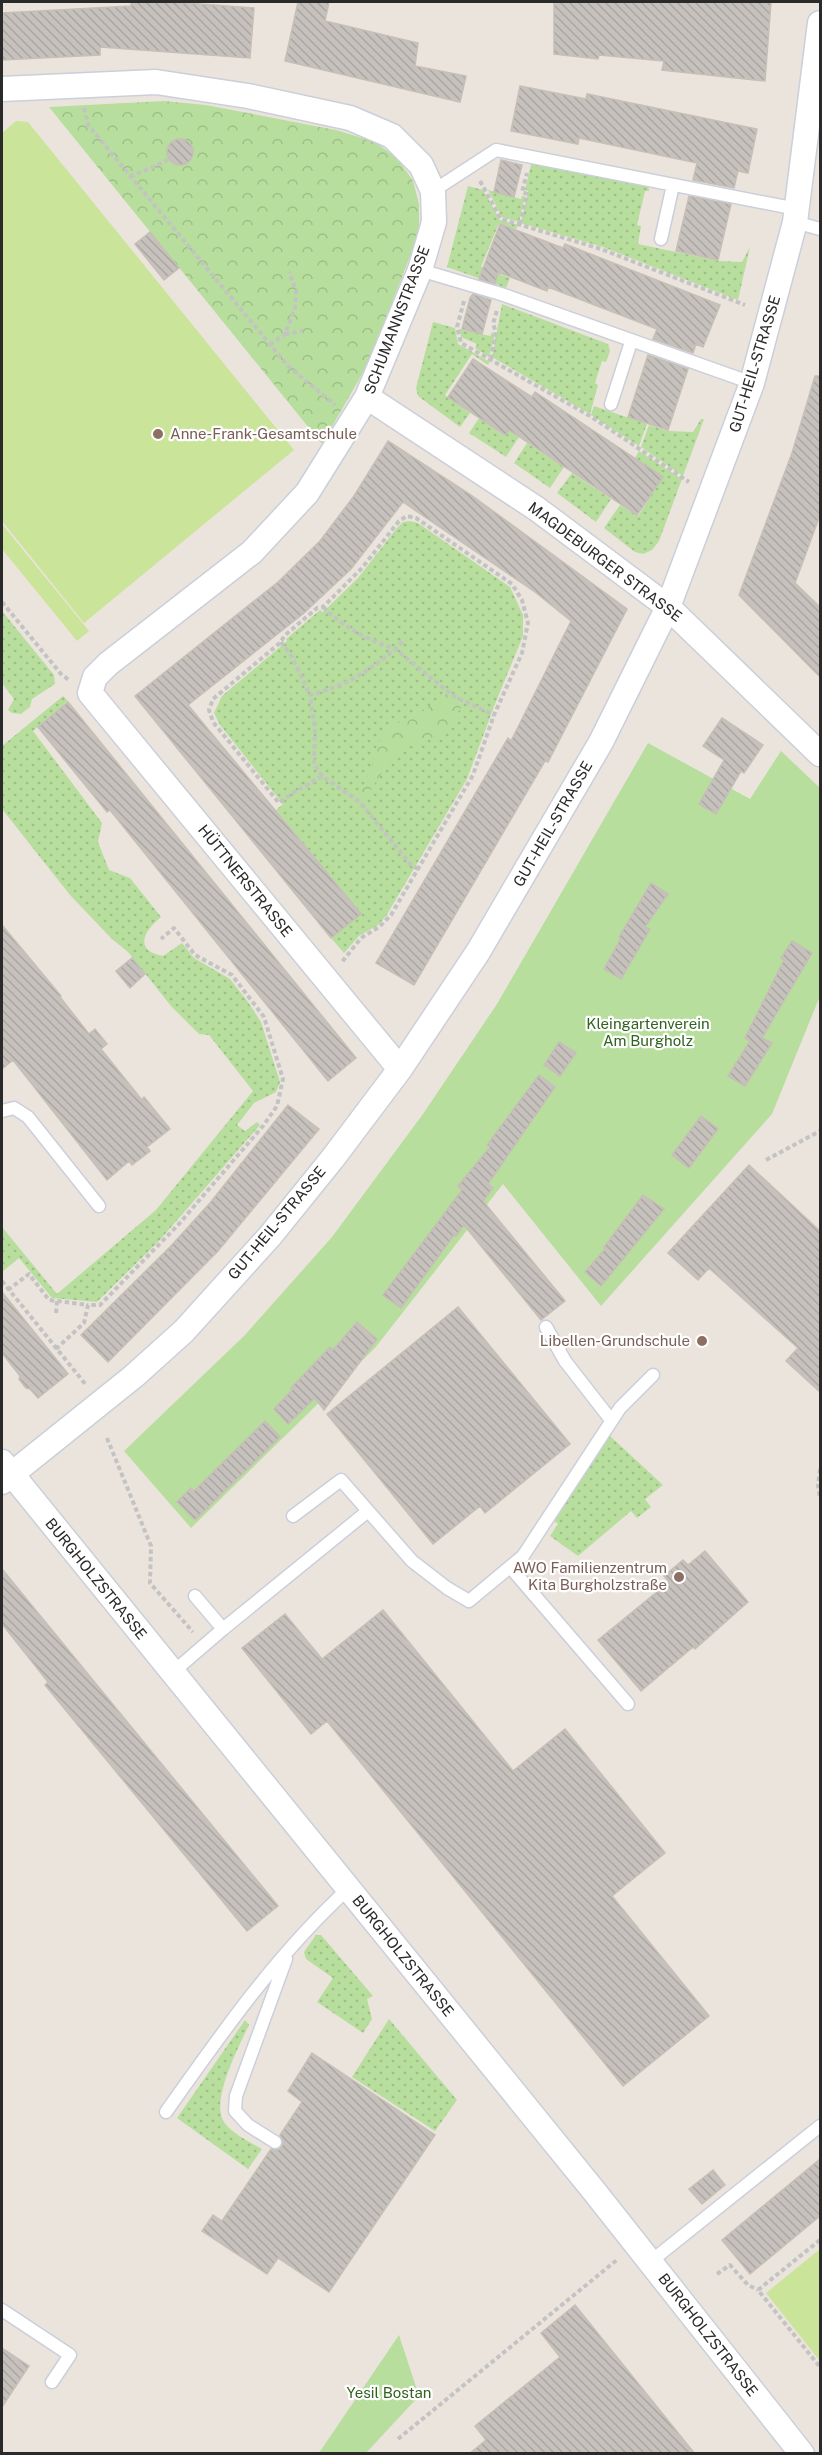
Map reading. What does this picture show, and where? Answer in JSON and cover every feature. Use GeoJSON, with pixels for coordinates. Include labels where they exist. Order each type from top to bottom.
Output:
{"type":"FeatureCollection","features":[{"type":"Feature","properties":{"kind":"street","name":"GUT-HEIL-STRASSE"},"geometry":{"type":"LineString","coordinates":[[5,1472],[134,1376],[184,1330],[270,1236],[333,1158],[400,1069],[478,952],[601,742],[668,607],[752,383],[796,216],[820,23]]}},
{"type":"Feature","properties":{"kind":"street","name":"SCHUMANNSTRASSE"},"geometry":{"type":"LineString","coordinates":[[2,89],[156,82],[248,96],[350,118],[392,136],[421,165],[433,191],[434,222],[420,270],[367,397],[307,493],[252,552],[108,664],[95,677],[90,693]]}},
{"type":"Feature","properties":{"kind":"street","name":"MAGDEBURGER STRASSE"},"geometry":{"type":"LineString","coordinates":[[367,397],[537,509],[668,607],[820,754]]}},
{"type":"Feature","properties":{"kind":"street","name":"HÜTTNERSTRASSE"},"geometry":{"type":"LineString","coordinates":[[90,693],[400,1069]]}},
{"type":"Feature","properties":{"kind":"street","name":"BURGHOLZSTRASSE"},"geometry":{"type":"LineString","coordinates":[[5,1472],[348,1889],[643,2253],[802,2454]]}},
{"type":"Feature","properties":{"kind":"lane"},"geometry":{"type":"LineString","coordinates":[[433,191],[496,150],[673,185],[796,216],[820,228]]}},
{"type":"Feature","properties":{"kind":"lane"},"geometry":{"type":"LineString","coordinates":[[661,239],[673,185]]}},
{"type":"Feature","properties":{"kind":"lane"},"geometry":{"type":"LineString","coordinates":[[420,270],[501,294],[752,383]]}},
{"type":"Feature","properties":{"kind":"lane"},"geometry":{"type":"LineString","coordinates":[[611,404],[631,342]]}},
{"type":"Feature","properties":{"kind":"lane"},"geometry":{"type":"LineString","coordinates":[[2,1111],[14,1108],[28,1117],[99,1206]]}},
{"type":"Feature","properties":{"kind":"lane"},"geometry":{"type":"LineString","coordinates":[[546,1327],[565,1361],[611,1420]]}},
{"type":"Feature","properties":{"kind":"lane"},"geometry":{"type":"LineString","coordinates":[[292,1515],[341,1480],[412,1561],[447,1588],[469,1601],[524,1556],[611,1420],[653,1375]]}},
{"type":"Feature","properties":{"kind":"lane"},"geometry":{"type":"LineString","coordinates":[[172,1673],[204,1644],[368,1511]]}},
{"type":"Feature","properties":{"kind":"lane"},"geometry":{"type":"LineString","coordinates":[[510,1567],[628,1704]]}},
{"type":"Feature","properties":{"kind":"lane"},"geometry":{"type":"LineString","coordinates":[[195,1596],[223,1629]]}},
{"type":"Feature","properties":{"kind":"lane"},"geometry":{"type":"LineString","coordinates":[[166,2112],[249,1997],[319,1916],[348,1889]]}},
{"type":"Feature","properties":{"kind":"lane"},"geometry":{"type":"LineString","coordinates":[[275,2142],[248,2125],[236,2111],[236,2096],[290,1950]]}},
{"type":"Feature","properties":{"kind":"lane"},"geometry":{"type":"LineString","coordinates":[[643,2253],[820,2126]]}},
{"type":"Feature","properties":{"kind":"lane"},"geometry":{"type":"LineString","coordinates":[[2,2310],[70,2355],[52,2382]]}},
{"type":"Feature","properties":{"kind":"path"},"geometry":{"type":"LineString","coordinates":[[79,84],[88,125],[130,177],[288,366],[354,420]]}},
{"type":"Feature","properties":{"kind":"path"},"geometry":{"type":"LineString","coordinates":[[520,224],[526,194],[522,192],[531,157]]}},
{"type":"Feature","properties":{"kind":"path"},"geometry":{"type":"LineString","coordinates":[[130,177],[168,160]]}},
{"type":"Feature","properties":{"kind":"path"},"geometry":{"type":"LineString","coordinates":[[475,171],[501,219],[601,249],[745,305]]}},
{"type":"Feature","properties":{"kind":"path"},"geometry":{"type":"LineString","coordinates":[[285,334],[295,308],[296,290],[289,272]]}},
{"type":"Feature","properties":{"kind":"path"},"geometry":{"type":"LineString","coordinates":[[467,285],[457,327],[461,343],[590,416],[690,482]]}},
{"type":"Feature","properties":{"kind":"path"},"geometry":{"type":"LineString","coordinates":[[491,359],[496,332],[493,324],[500,300]]}},
{"type":"Feature","properties":{"kind":"path"},"geometry":{"type":"LineString","coordinates":[[270,345],[285,334],[303,331]]}},
{"type":"Feature","properties":{"kind":"path"},"geometry":{"type":"LineString","coordinates":[[322,776],[305,787],[297,788],[279,802],[213,722],[210,710],[213,699],[281,642],[284,636],[317,608],[323,607],[362,568],[399,521],[407,516],[416,518],[512,584],[522,600],[528,623],[522,653],[494,715],[473,775],[391,915],[380,927],[361,938],[327,981]]}},
{"type":"Feature","properties":{"kind":"path"},"geometry":{"type":"LineString","coordinates":[[2,602],[61,674],[90,693]]}},
{"type":"Feature","properties":{"kind":"path"},"geometry":{"type":"LineString","coordinates":[[323,607],[342,626],[395,649],[454,699],[494,715]]}},
{"type":"Feature","properties":{"kind":"path"},"geometry":{"type":"LineString","coordinates":[[310,695],[338,688],[369,671],[404,640]]}},
{"type":"Feature","properties":{"kind":"path"},"geometry":{"type":"LineString","coordinates":[[281,642],[292,657],[310,695],[315,729],[314,764],[322,776],[361,801],[403,855],[418,869]]}},
{"type":"Feature","properties":{"kind":"path"},"geometry":{"type":"LineString","coordinates":[[8,1290],[29,1274],[49,1300],[100,1305],[178,1225],[263,1126],[277,1106],[283,1079],[264,1017],[232,975],[195,955],[174,928],[161,939]]}},
{"type":"Feature","properties":{"kind":"path"},"geometry":{"type":"LineString","coordinates":[[766,1160],[820,1131]]}},
{"type":"Feature","properties":{"kind":"path"},"geometry":{"type":"LineString","coordinates":[[2,1281],[83,1381]]}},
{"type":"Feature","properties":{"kind":"path"},"geometry":{"type":"LineString","coordinates":[[56,1313],[57,1301]]}},
{"type":"Feature","properties":{"kind":"path"},"geometry":{"type":"LineString","coordinates":[[56,1349],[84,1323],[88,1305]]}},
{"type":"Feature","properties":{"kind":"path"},"geometry":{"type":"LineString","coordinates":[[107,1438],[151,1546],[150,1583],[204,1644]]}},
{"type":"Feature","properties":{"kind":"path"},"geometry":{"type":"LineString","coordinates":[[820,1469],[818,1485],[820,1499]]}},
{"type":"Feature","properties":{"kind":"path"},"geometry":{"type":"LineString","coordinates":[[758,2290],[820,2240]]}},
{"type":"Feature","properties":{"kind":"path"},"geometry":{"type":"LineString","coordinates":[[398,2439],[643,2253]]}},
{"type":"Feature","properties":{"kind":"path"},"geometry":{"type":"LineString","coordinates":[[717,2274],[730,2265],[748,2285],[758,2290],[820,2367]]}},
{"type":"Feature","properties":{"kind":"green space"},"geometry":{"type":"Polygon","coordinates":[[[164,101],[206,105],[336,130],[375,142],[397,158],[413,181],[419,204],[419,233],[369,362],[322,444],[49,107],[164,101]]]}},
{"type":"Feature","properties":{"kind":"green space","name":"Anne-Frank-Gesamtschule"},"geometry":{"type":"Polygon","coordinates":[[[16,121],[28,122],[294,450],[84,623],[2,521],[2,133],[16,121]]]}},
{"type":"Feature","properties":{"kind":"green space"},"geometry":{"type":"Polygon","coordinates":[[[532,161],[648,185],[649,191],[645,191],[637,225],[641,226],[638,244],[719,261],[742,262],[750,247],[738,300],[603,247],[521,223],[528,191],[525,190],[532,161]]]}},
{"type":"Feature","properties":{"kind":"green space"},"geometry":{"type":"Polygon","coordinates":[[[468,186],[483,190],[500,220],[518,225],[516,229],[499,223],[481,267],[510,278],[506,288],[447,267],[468,186]]]}},
{"type":"Feature","properties":{"kind":"green space"},"geometry":{"type":"Polygon","coordinates":[[[488,190],[521,199],[525,196],[519,222],[502,217],[488,190]]]}},
{"type":"Feature","properties":{"kind":"green space"},"geometry":{"type":"Polygon","coordinates":[[[502,304],[608,344],[610,351],[606,362],[602,361],[595,383],[598,385],[590,414],[492,357],[502,304]]]}},
{"type":"Feature","properties":{"kind":"green space"},"geometry":{"type":"Polygon","coordinates":[[[433,322],[455,328],[458,344],[490,362],[488,365],[472,354],[445,395],[470,413],[460,427],[418,396],[416,388],[433,322]]]}},
{"type":"Feature","properties":{"kind":"green space"},"geometry":{"type":"Polygon","coordinates":[[[459,329],[490,336],[492,332],[495,334],[489,357],[475,348],[477,344],[461,337],[459,329]]]}},
{"type":"Feature","properties":{"kind":"green space"},"geometry":{"type":"Polygon","coordinates":[[[594,406],[647,424],[639,446],[591,415],[594,406]]]}},
{"type":"Feature","properties":{"kind":"green space"},"geometry":{"type":"Polygon","coordinates":[[[479,418],[505,436],[509,430],[519,437],[506,457],[469,433],[479,418]]]}},
{"type":"Feature","properties":{"kind":"green space"},"geometry":{"type":"Polygon","coordinates":[[[701,419],[704,419],[683,476],[641,447],[649,425],[668,431],[693,432],[701,419]]]}},
{"type":"Feature","properties":{"kind":"green space"},"geometry":{"type":"Polygon","coordinates":[[[527,443],[564,467],[550,488],[514,463],[527,443]]]}},
{"type":"Feature","properties":{"kind":"green space"},"geometry":{"type":"Polygon","coordinates":[[[639,451],[682,479],[659,541],[652,550],[643,554],[635,552],[604,528],[620,505],[638,516],[663,477],[635,458],[639,451]]]}},
{"type":"Feature","properties":{"kind":"green space"},"geometry":{"type":"Polygon","coordinates":[[[572,473],[611,499],[596,522],[557,493],[572,473]]]}},
{"type":"Feature","properties":{"kind":"green space"},"geometry":{"type":"Polygon","coordinates":[[[403,522],[418,523],[510,587],[523,615],[523,636],[467,779],[386,916],[378,925],[359,936],[344,953],[331,938],[361,914],[276,810],[283,804],[220,725],[214,713],[222,696],[320,610],[323,612],[358,578],[397,528],[403,522]]]}},
{"type":"Feature","properties":{"kind":"green space"},"geometry":{"type":"Polygon","coordinates":[[[2,524],[89,631],[77,641],[2,549],[2,524]]]}},
{"type":"Feature","properties":{"kind":"green space"},"geometry":{"type":"Polygon","coordinates":[[[2,611],[54,675],[55,684],[32,699],[30,707],[21,714],[8,710],[14,699],[2,683],[2,611]]]}},
{"type":"Feature","properties":{"kind":"green space"},"geometry":{"type":"Polygon","coordinates":[[[446,694],[463,705],[450,726],[444,732],[417,743],[397,756],[384,770],[364,802],[358,798],[379,744],[389,726],[419,713],[446,694]]]}},
{"type":"Feature","properties":{"kind":"green space"},"geometry":{"type":"Polygon","coordinates":[[[63,696],[68,701],[33,731],[102,823],[98,842],[109,870],[130,878],[161,917],[146,934],[145,945],[154,953],[163,956],[182,943],[194,958],[230,979],[261,1022],[280,1082],[276,1092],[254,1103],[237,1125],[245,1131],[257,1122],[260,1125],[159,1241],[97,1302],[52,1298],[19,1258],[2,1272],[2,1227],[57,1294],[156,1210],[253,1091],[209,1035],[199,1034],[171,1006],[128,952],[112,939],[70,895],[2,809],[2,746],[63,696]]]}},
{"type":"Feature","properties":{"kind":"green space","name":"Kleingartenverein Am Burgholz"},"geometry":{"type":"Polygon","coordinates":[[[648,743],[750,799],[781,751],[820,788],[820,996],[772,1114],[601,1306],[503,1184],[375,1348],[191,1528],[124,1451],[245,1335],[332,1237],[423,1114],[497,1004],[648,743]]]}},
{"type":"Feature","properties":{"kind":"green space"},"geometry":{"type":"Polygon","coordinates":[[[610,1436],[663,1485],[645,1499],[651,1507],[637,1518],[631,1511],[578,1556],[550,1536],[558,1524],[554,1521],[610,1436]]]}},
{"type":"Feature","properties":{"kind":"green space"},"geometry":{"type":"Polygon","coordinates":[[[316,1935],[321,1935],[373,1996],[367,1999],[372,2019],[363,2033],[317,2002],[333,1978],[306,1959],[304,1952],[316,1935]]]}},
{"type":"Feature","properties":{"kind":"green space"},"geometry":{"type":"Polygon","coordinates":[[[389,2019],[457,2100],[435,2131],[352,2077],[389,2019]]]}},
{"type":"Feature","properties":{"kind":"green space"},"geometry":{"type":"Polygon","coordinates":[[[245,2020],[249,2025],[223,2088],[221,2113],[224,2122],[232,2130],[262,2149],[248,2169],[177,2118],[245,2020]]]}},
{"type":"Feature","properties":{"kind":"green space"},"geometry":{"type":"Polygon","coordinates":[[[820,2249],[820,2361],[766,2293],[820,2249]]]}},
{"type":"Feature","properties":{"kind":"green space","name":"Yesil Bostan"},"geometry":{"type":"Polygon","coordinates":[[[399,2335],[419,2396],[366,2453],[319,2453],[399,2335]]]}},
{"type":"Feature","properties":{"kind":"building"},"geometry":{"type":"Polygon","coordinates":[[[131,2],[172,2],[254,8],[250,58],[100,47],[100,55],[2,60],[2,13],[131,6],[131,2]]]}},
{"type":"Feature","properties":{"kind":"building"},"geometry":{"type":"Polygon","coordinates":[[[298,2],[329,2],[325,21],[418,43],[415,66],[466,76],[460,102],[285,61],[298,2]]]}},
{"type":"Feature","properties":{"kind":"building"},"geometry":{"type":"Polygon","coordinates":[[[554,2],[771,2],[765,81],[662,70],[664,61],[599,55],[598,59],[554,54],[554,2]]]}},
{"type":"Feature","properties":{"kind":"building"},"geometry":{"type":"Polygon","coordinates":[[[520,86],[586,99],[587,94],[757,129],[748,173],[738,171],[734,188],[693,180],[697,163],[579,138],[578,144],[511,131],[520,86]]]}},
{"type":"Feature","properties":{"kind":"building"},"geometry":{"type":"Polygon","coordinates":[[[180,139],[189,143],[193,152],[189,161],[180,165],[171,161],[167,152],[171,143],[180,139]]]}},
{"type":"Feature","properties":{"kind":"building"},"geometry":{"type":"Polygon","coordinates":[[[501,160],[522,165],[514,197],[494,192],[501,160]]]}},
{"type":"Feature","properties":{"kind":"building"},"geometry":{"type":"Polygon","coordinates":[[[689,196],[731,204],[718,260],[676,251],[689,196]]]}},
{"type":"Feature","properties":{"kind":"building"},"geometry":{"type":"Polygon","coordinates":[[[500,224],[563,248],[565,244],[720,305],[703,347],[696,344],[693,353],[653,339],[657,329],[548,287],[547,291],[498,272],[495,284],[479,279],[500,224]]]}},
{"type":"Feature","properties":{"kind":"building"},"geometry":{"type":"Polygon","coordinates":[[[150,232],[179,268],[164,280],[135,244],[150,232]]]}},
{"type":"Feature","properties":{"kind":"building"},"geometry":{"type":"Polygon","coordinates":[[[473,294],[491,300],[482,334],[462,329],[473,294]]]}},
{"type":"Feature","properties":{"kind":"building"},"geometry":{"type":"Polygon","coordinates":[[[648,355],[688,369],[668,430],[628,417],[648,355]]]}},
{"type":"Feature","properties":{"kind":"building"},"geometry":{"type":"Polygon","coordinates":[[[473,359],[532,397],[535,392],[663,477],[637,515],[509,430],[505,435],[448,397],[473,359]]]}},
{"type":"Feature","properties":{"kind":"building"},"geometry":{"type":"Polygon","coordinates":[[[815,376],[820,376],[820,515],[795,583],[820,607],[820,677],[739,595],[792,453],[815,376]]]}},
{"type":"Feature","properties":{"kind":"building"},"geometry":{"type":"Polygon","coordinates":[[[388,441],[471,495],[627,609],[548,762],[545,761],[414,985],[376,963],[508,738],[511,741],[571,621],[535,592],[403,502],[351,569],[304,613],[188,705],[361,914],[331,938],[135,696],[278,582],[320,541],[354,496],[388,441]]]}},
{"type":"Feature","properties":{"kind":"building"},"geometry":{"type":"Polygon","coordinates":[[[68,702],[356,1058],[328,1081],[110,810],[107,812],[38,727],[68,702]]]}},
{"type":"Feature","properties":{"kind":"building"},"geometry":{"type":"Polygon","coordinates":[[[722,718],[763,745],[744,773],[741,771],[716,814],[699,804],[724,760],[703,746],[722,718]]]}},
{"type":"Feature","properties":{"kind":"building"},"geometry":{"type":"Polygon","coordinates":[[[651,883],[668,894],[645,927],[650,929],[621,979],[604,969],[621,938],[619,937],[651,883]]]}},
{"type":"Feature","properties":{"kind":"building"},"geometry":{"type":"Polygon","coordinates":[[[2,925],[61,996],[89,1034],[95,1029],[107,1044],[101,1049],[142,1100],[144,1097],[170,1129],[147,1147],[150,1151],[132,1165],[129,1161],[107,1180],[13,1060],[2,1069],[2,925]]]}},
{"type":"Feature","properties":{"kind":"building"},"geometry":{"type":"Polygon","coordinates":[[[792,941],[812,953],[762,1038],[772,1043],[745,1086],[728,1076],[750,1041],[745,1038],[784,960],[781,958],[792,941]]]}},
{"type":"Feature","properties":{"kind":"building"},"geometry":{"type":"Polygon","coordinates":[[[132,958],[145,974],[130,988],[116,971],[132,958]]]}},
{"type":"Feature","properties":{"kind":"building"},"geometry":{"type":"Polygon","coordinates":[[[559,1042],[576,1053],[560,1076],[544,1065],[559,1042]]]}},
{"type":"Feature","properties":{"kind":"building"},"geometry":{"type":"Polygon","coordinates":[[[539,1075],[555,1087],[488,1184],[493,1188],[483,1201],[565,1301],[541,1320],[464,1225],[456,1236],[454,1235],[401,1308],[383,1295],[462,1190],[458,1186],[490,1147],[487,1145],[539,1075]]]}},
{"type":"Feature","properties":{"kind":"building"},"geometry":{"type":"Polygon","coordinates":[[[288,1105],[319,1129],[218,1251],[108,1362],[81,1335],[170,1247],[210,1203],[288,1105]]]}},
{"type":"Feature","properties":{"kind":"building"},"geometry":{"type":"Polygon","coordinates":[[[701,1116],[718,1129],[689,1168],[672,1155],[701,1116]]]}},
{"type":"Feature","properties":{"kind":"building"},"geometry":{"type":"Polygon","coordinates":[[[749,1165],[820,1231],[820,1392],[786,1361],[798,1348],[709,1268],[698,1280],[668,1253],[749,1165]]]}},
{"type":"Feature","properties":{"kind":"building"},"geometry":{"type":"Polygon","coordinates":[[[643,1195],[664,1209],[601,1286],[585,1272],[605,1249],[604,1247],[643,1195]]]}},
{"type":"Feature","properties":{"kind":"building"},"geometry":{"type":"Polygon","coordinates":[[[2,1292],[68,1374],[38,1398],[26,1388],[19,1379],[20,1376],[2,1353],[2,1292]]]}},
{"type":"Feature","properties":{"kind":"building"},"geometry":{"type":"Polygon","coordinates":[[[458,1307],[570,1444],[485,1513],[480,1506],[433,1544],[327,1414],[458,1307]]]}},
{"type":"Feature","properties":{"kind":"building"},"geometry":{"type":"Polygon","coordinates":[[[357,1322],[377,1339],[324,1410],[315,1398],[288,1424],[274,1409],[330,1347],[333,1350],[357,1322]]]}},
{"type":"Feature","properties":{"kind":"building"},"geometry":{"type":"Polygon","coordinates":[[[265,1421],[280,1437],[195,1520],[177,1502],[191,1488],[194,1491],[265,1421]]]}},
{"type":"Feature","properties":{"kind":"building"},"geometry":{"type":"Polygon","coordinates":[[[705,1551],[748,1602],[695,1649],[693,1647],[641,1691],[598,1640],[669,1582],[664,1576],[683,1560],[688,1565],[705,1551]]]}},
{"type":"Feature","properties":{"kind":"building"},"geometry":{"type":"Polygon","coordinates":[[[2,1569],[278,1906],[247,1931],[45,1685],[48,1682],[2,1624],[2,1569]]]}},
{"type":"Feature","properties":{"kind":"building"},"geometry":{"type":"Polygon","coordinates":[[[383,1610],[513,1771],[565,1729],[665,1853],[612,1896],[709,2016],[623,2086],[327,1721],[311,1734],[242,1648],[285,1614],[322,1659],[383,1610]]]}},
{"type":"Feature","properties":{"kind":"building"},"geometry":{"type":"Polygon","coordinates":[[[312,2053],[435,2135],[329,2292],[278,2258],[267,2274],[202,2231],[213,2215],[222,2221],[271,2149],[278,2150],[282,2146],[280,2135],[302,2102],[288,2091],[312,2053]]]}},
{"type":"Feature","properties":{"kind":"building"},"geometry":{"type":"Polygon","coordinates":[[[820,2159],[820,2216],[750,2274],[722,2240],[820,2159]]]}},
{"type":"Feature","properties":{"kind":"building"},"geometry":{"type":"Polygon","coordinates":[[[713,2170],[725,2185],[702,2204],[689,2189],[713,2170]]]}},
{"type":"Feature","properties":{"kind":"building"},"geometry":{"type":"Polygon","coordinates":[[[575,2305],[695,2454],[469,2454],[486,2440],[475,2426],[560,2357],[541,2333],[575,2305]]]}},
{"type":"Feature","properties":{"kind":"building"},"geometry":{"type":"Polygon","coordinates":[[[2,2348],[29,2366],[2,2407],[2,2348]]]}},
{"type":"Feature","properties":{"kind":"place","name":"Anne-Frank-Gesamtschule"},"geometry":{"type":"Point","coordinates":[158,434]}},
{"type":"Feature","properties":{"kind":"place","name":"Libellen-Grundschule"},"geometry":{"type":"Point","coordinates":[702,1341]}},
{"type":"Feature","properties":{"kind":"place","name":"AWO Familienzentrum Kita Burgholzstraße"},"geometry":{"type":"Point","coordinates":[679,1577]}}]}
